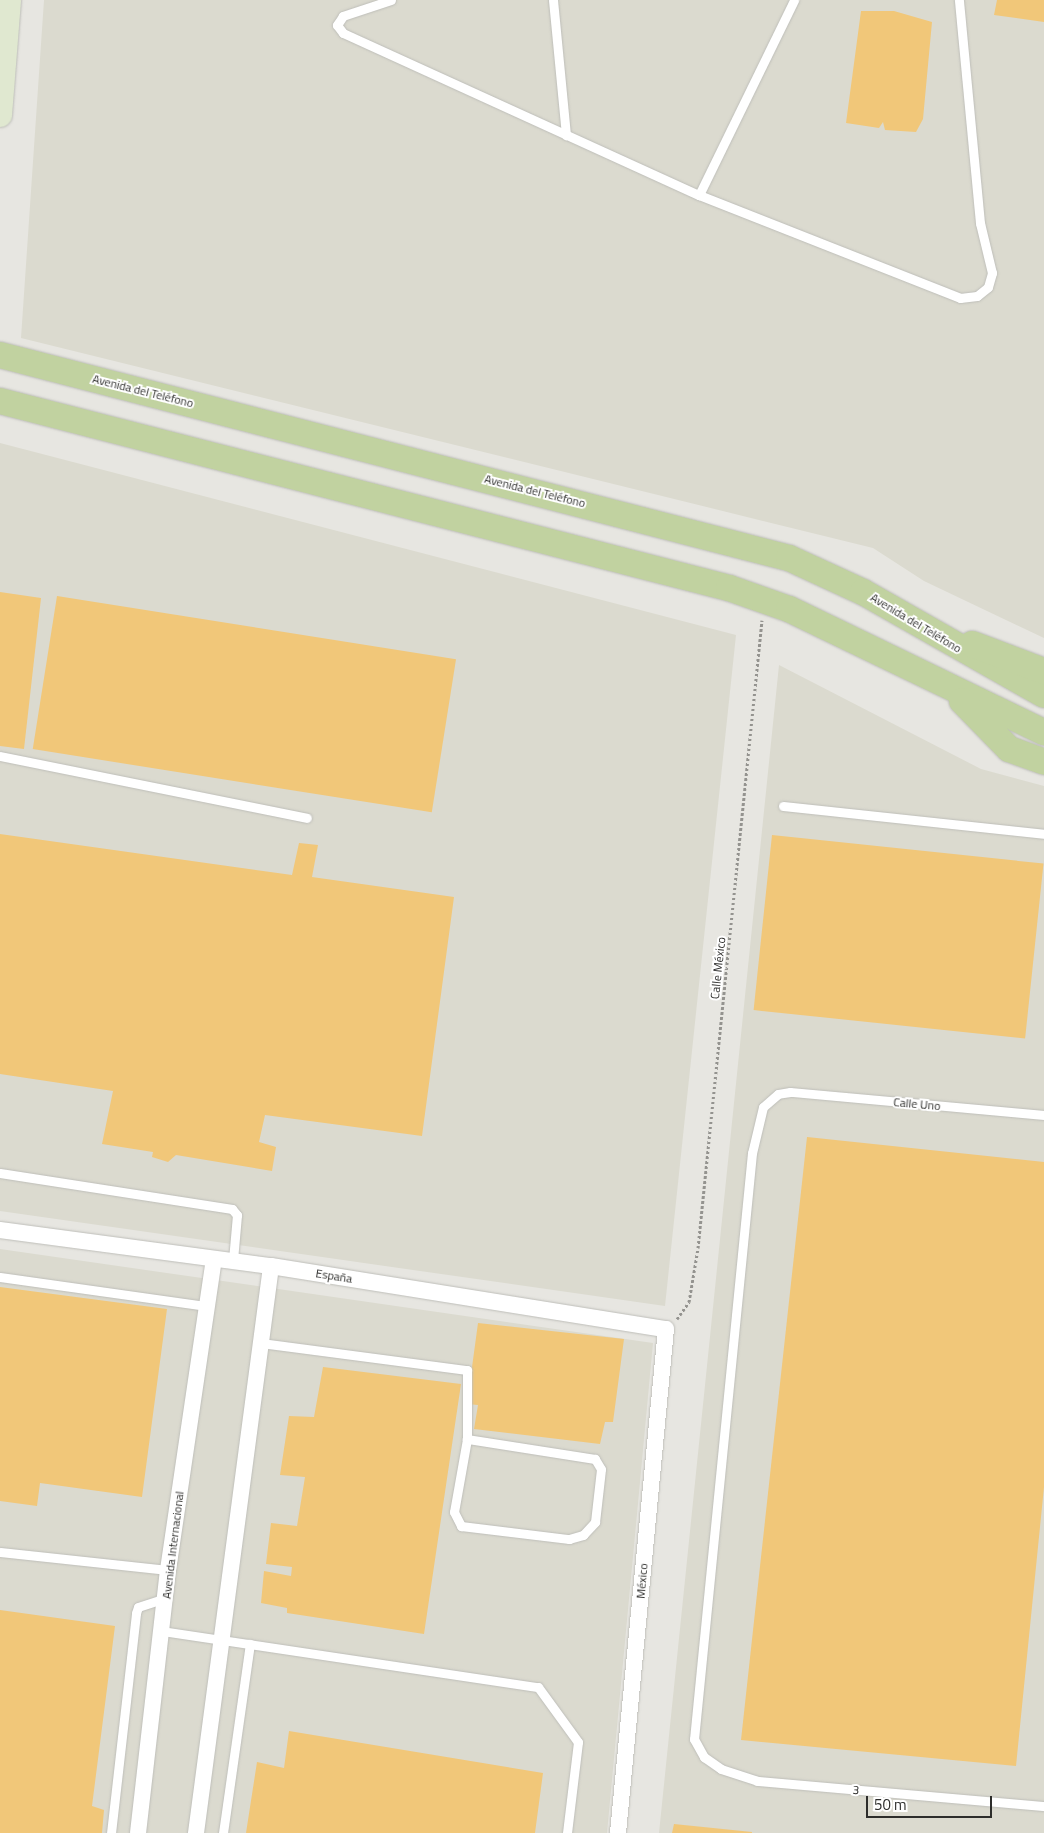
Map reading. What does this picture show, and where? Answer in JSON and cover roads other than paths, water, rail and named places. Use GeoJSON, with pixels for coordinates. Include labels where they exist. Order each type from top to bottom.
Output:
{"type":"FeatureCollection","features":[{"type":"Feature","properties":{"kind":"main road"},"geometry":{"type":"LineString","coordinates":[[0,115],[9,0]]}},
{"type":"Feature","properties":{"kind":"main road","name":"Avenida del Teléfono"},"geometry":{"type":"LineString","coordinates":[[0,355],[766,550],[827,574],[1044,695]]}},
{"type":"Feature","properties":{"kind":"main road"},"geometry":{"type":"LineString","coordinates":[[0,401],[764,600],[954,693],[1044,732]]}},
{"type":"Feature","properties":{"kind":"main road"},"geometry":{"type":"LineString","coordinates":[[938,636],[1002,653],[1044,671]]}},
{"type":"Feature","properties":{"kind":"main road"},"geometry":{"type":"LineString","coordinates":[[954,693],[995,738],[1044,762]]}},
{"type":"Feature","properties":{"kind":"street","name":"España"},"geometry":{"type":"LineString","coordinates":[[0,1230],[233,1260],[666,1329]]}},
{"type":"Feature","properties":{"kind":"street","name":"Avenida Internacional"},"geometry":{"type":"LineString","coordinates":[[138,1833],[168,1570],[214,1259]]}},
{"type":"Feature","properties":{"kind":"street"},"geometry":{"type":"LineString","coordinates":[[196,1833],[271,1266]]}},
{"type":"Feature","properties":{"kind":"street","name":"México"},"geometry":{"type":"LineString","coordinates":[[618,1833],[666,1329]]}},
{"type":"Feature","properties":{"kind":"lane"},"geometry":{"type":"LineString","coordinates":[[391,0],[371,3],[340,18],[340,32],[699,195],[960,298],[977,296],[988,287],[992,273],[980,223],[959,0]]}},
{"type":"Feature","properties":{"kind":"lane"},"geometry":{"type":"LineString","coordinates":[[553,0],[566,135]]}},
{"type":"Feature","properties":{"kind":"lane"},"geometry":{"type":"LineString","coordinates":[[699,195],[794,0]]}},
{"type":"Feature","properties":{"kind":"lane"},"geometry":{"type":"LineString","coordinates":[[0,756],[307,818]]}},
{"type":"Feature","properties":{"kind":"lane"},"geometry":{"type":"LineString","coordinates":[[783,806],[1044,834]]}},
{"type":"Feature","properties":{"kind":"lane","name":"Calle Uno"},"geometry":{"type":"LineString","coordinates":[[790,1092],[1044,1115]]}},
{"type":"Feature","properties":{"kind":"lane","name":"3"},"geometry":{"type":"LineString","coordinates":[[790,1092],[778,1094],[763,1107],[752,1153],[694,1739],[704,1757],[721,1769],[757,1781],[1044,1806]]}},
{"type":"Feature","properties":{"kind":"lane"},"geometry":{"type":"LineString","coordinates":[[0,1173],[232,1209],[237,1215],[233,1260]]}},
{"type":"Feature","properties":{"kind":"lane"},"geometry":{"type":"LineString","coordinates":[[0,1277],[207,1306]]}},
{"type":"Feature","properties":{"kind":"lane"},"geometry":{"type":"LineString","coordinates":[[261,1343],[467,1370],[466,1439],[454,1512],[461,1526],[569,1538],[583,1535],[595,1522],[601,1469],[595,1459],[466,1439]]}},
{"type":"Feature","properties":{"kind":"lane"},"geometry":{"type":"LineString","coordinates":[[0,1552],[168,1570]]}},
{"type":"Feature","properties":{"kind":"lane"},"geometry":{"type":"LineString","coordinates":[[111,1833],[136,1613],[138,1608],[166,1598]]}},
{"type":"Feature","properties":{"kind":"lane"},"geometry":{"type":"LineString","coordinates":[[162,1631],[538,1687],[578,1742],[567,1833]]}},
{"type":"Feature","properties":{"kind":"lane"},"geometry":{"type":"LineString","coordinates":[[223,1833],[250,1644]]}}]}
